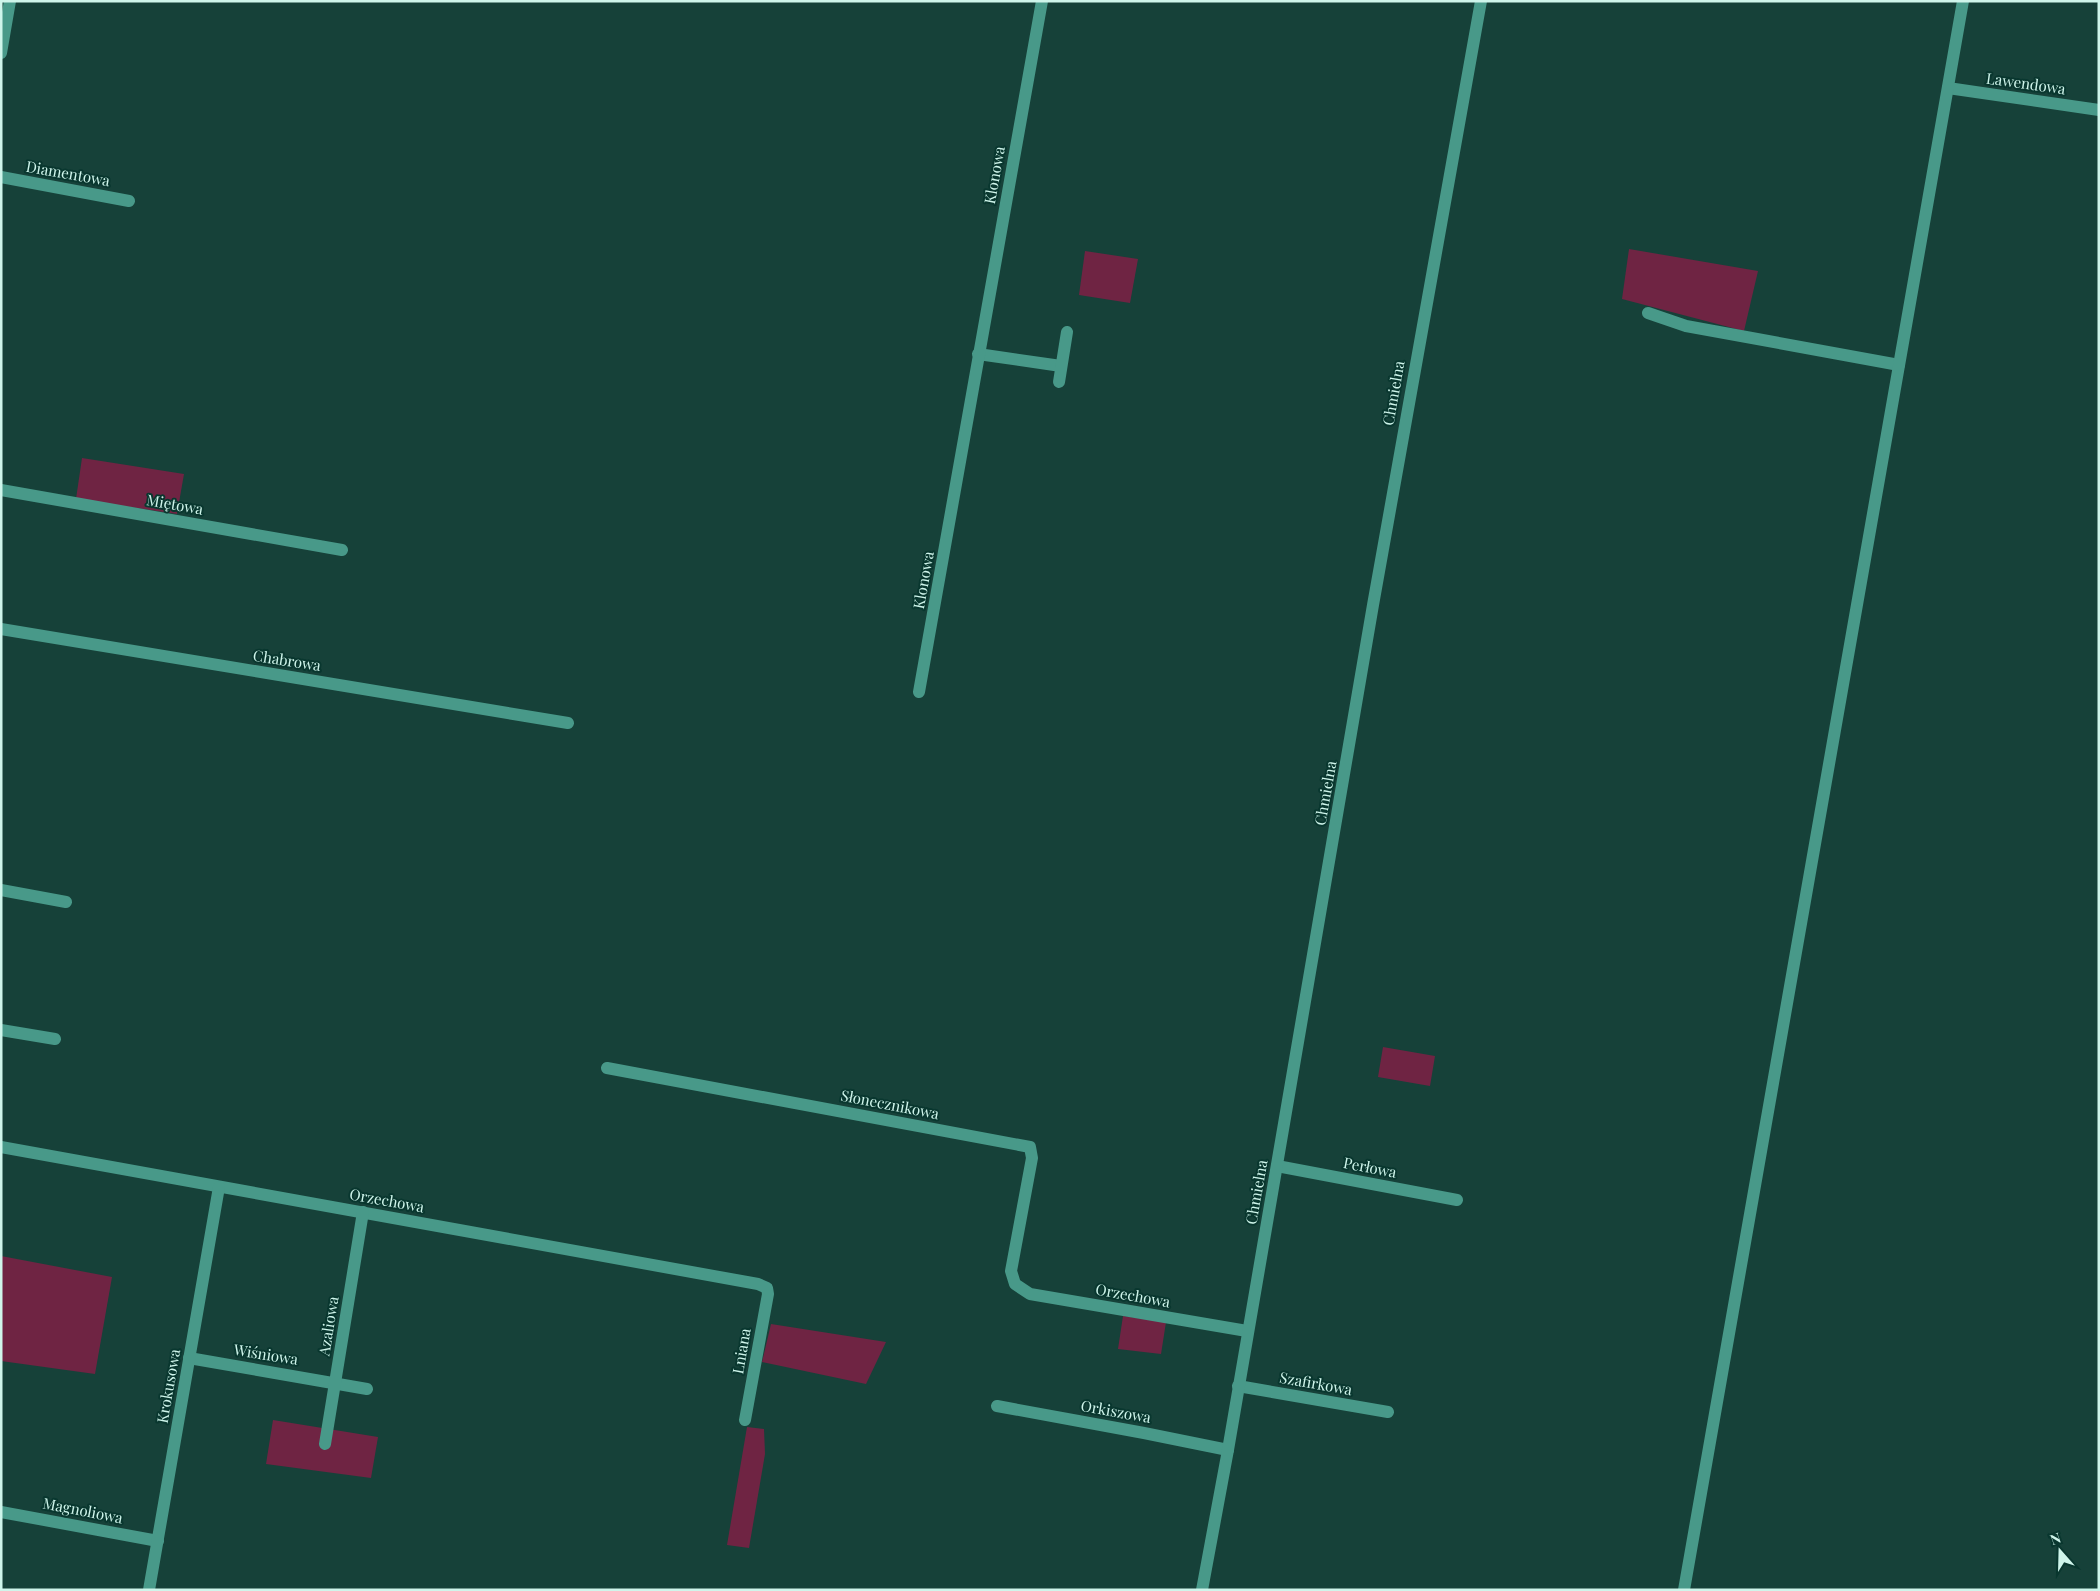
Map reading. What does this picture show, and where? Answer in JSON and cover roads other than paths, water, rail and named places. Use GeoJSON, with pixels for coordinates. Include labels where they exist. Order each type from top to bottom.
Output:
{"type":"FeatureCollection","features":[{"type":"Feature","properties":{"kind":"street","name":"Klonowa"},"geometry":{"type":"LineString","coordinates":[[918,692],[1042,1]]}},
{"type":"Feature","properties":{"kind":"street","name":"Chmielna"},"geometry":{"type":"LineString","coordinates":[[1202,1590],[1228,1450],[1378,575],[1481,1]]}},
{"type":"Feature","properties":{"kind":"street"},"geometry":{"type":"LineString","coordinates":[[1684,1590],[1963,1]]}},
{"type":"Feature","properties":{"kind":"street"},"geometry":{"type":"LineString","coordinates":[[1,53],[7,6]]}},
{"type":"Feature","properties":{"kind":"street","name":"Lawendowa"},"geometry":{"type":"LineString","coordinates":[[1948,88],[2099,110]]}},
{"type":"Feature","properties":{"kind":"street","name":"Diamentowa"},"geometry":{"type":"LineString","coordinates":[[1,177],[129,201]]}},
{"type":"Feature","properties":{"kind":"street"},"geometry":{"type":"LineString","coordinates":[[1648,313],[1686,326],[1899,365]]}},
{"type":"Feature","properties":{"kind":"street"},"geometry":{"type":"LineString","coordinates":[[1059,382],[1067,332]]}},
{"type":"Feature","properties":{"kind":"street"},"geometry":{"type":"LineString","coordinates":[[978,354],[1061,366]]}},
{"type":"Feature","properties":{"kind":"street","name":"Miętowa"},"geometry":{"type":"LineString","coordinates":[[1,490],[342,550]]}},
{"type":"Feature","properties":{"kind":"street","name":"Chabrowa"},"geometry":{"type":"LineString","coordinates":[[1,629],[568,723]]}},
{"type":"Feature","properties":{"kind":"street"},"geometry":{"type":"LineString","coordinates":[[1,890],[66,902]]}},
{"type":"Feature","properties":{"kind":"street"},"geometry":{"type":"LineString","coordinates":[[1,1030],[55,1039]]}},
{"type":"Feature","properties":{"kind":"street","name":"Słonecznikowa"},"geometry":{"type":"LineString","coordinates":[[607,1068],[1030,1147],[1032,1158],[1011,1271],[1015,1284]]}},
{"type":"Feature","properties":{"kind":"street","name":"Orzechowa"},"geometry":{"type":"LineString","coordinates":[[1,1148],[748,1282],[766,1288]]}},
{"type":"Feature","properties":{"kind":"street","name":"Perłowa"},"geometry":{"type":"LineString","coordinates":[[1277,1166],[1457,1200]]}},
{"type":"Feature","properties":{"kind":"street","name":"Krokusowa"},"geometry":{"type":"LineString","coordinates":[[149,1590],[219,1187]]}},
{"type":"Feature","properties":{"kind":"street","name":"Azaliowa"},"geometry":{"type":"LineString","coordinates":[[325,1444],[363,1212]]}},
{"type":"Feature","properties":{"kind":"street","name":"Orzechowa"},"geometry":{"type":"LineString","coordinates":[[1015,1284],[1030,1294],[1247,1331]]}},
{"type":"Feature","properties":{"kind":"street","name":"Lniana"},"geometry":{"type":"LineString","coordinates":[[745,1420],[768,1294],[766,1288]]}},
{"type":"Feature","properties":{"kind":"street","name":"Wiśniowa"},"geometry":{"type":"LineString","coordinates":[[189,1358],[336,1382],[367,1389]]}},
{"type":"Feature","properties":{"kind":"street","name":"Szafirkowa"},"geometry":{"type":"LineString","coordinates":[[1238,1386],[1388,1412]]}},
{"type":"Feature","properties":{"kind":"street","name":"Orkiszowa"},"geometry":{"type":"LineString","coordinates":[[997,1406],[1228,1450]]}},
{"type":"Feature","properties":{"kind":"street","name":"Magnoliowa"},"geometry":{"type":"LineString","coordinates":[[2,1514],[158,1541]]}}]}
